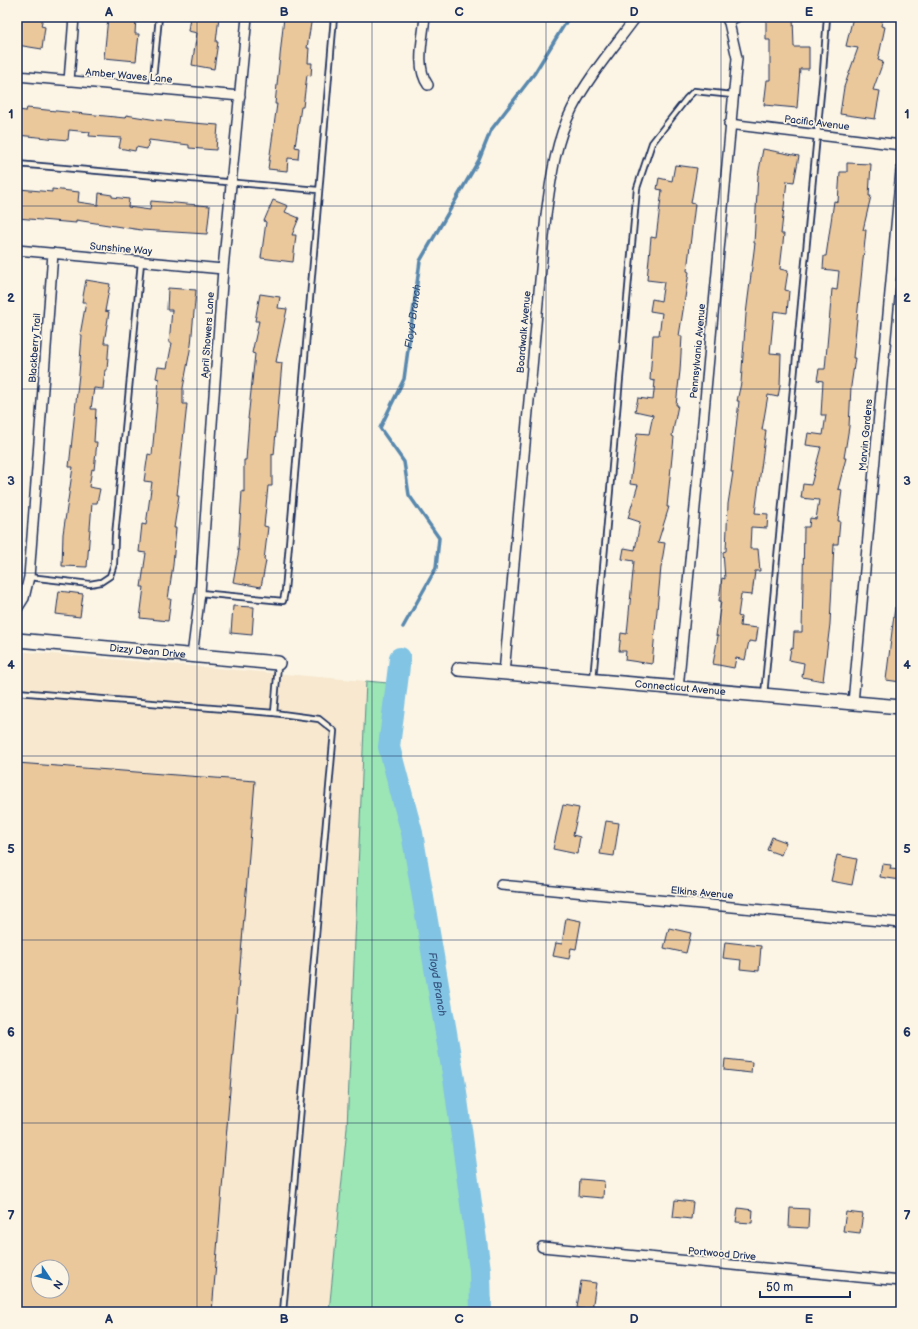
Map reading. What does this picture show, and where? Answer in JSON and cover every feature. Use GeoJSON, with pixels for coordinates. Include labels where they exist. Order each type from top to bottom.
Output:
{"type":"FeatureCollection","features":[{"type":"Feature","properties":{"kind":"street"},"geometry":{"type":"LineString","coordinates":[[69,81],[74,17]]}},
{"type":"Feature","properties":{"kind":"street","name":"April Showers Lane"},"geometry":{"type":"LineString","coordinates":[[192,656],[200,593],[230,182],[247,17]]}},
{"type":"Feature","properties":{"kind":"street"},"geometry":{"type":"LineString","coordinates":[[425,17],[421,67],[423,77],[428,85]]}},
{"type":"Feature","properties":{"kind":"street","name":"Boardwalk Avenue"},"geometry":{"type":"LineString","coordinates":[[504,673],[546,215],[552,169],[561,136],[571,111],[582,91],[636,17]]}},
{"type":"Feature","properties":{"kind":"street","name":"Pennsylvania Avenue"},"geometry":{"type":"LineString","coordinates":[[678,689],[729,124],[734,95],[737,58],[728,20]]}},
{"type":"Feature","properties":{"kind":"street","name":"Amber Waves Lane"},"geometry":{"type":"LineString","coordinates":[[17,76],[240,96]]}},
{"type":"Feature","properties":{"kind":"street","name":"Pacific Avenue"},"geometry":{"type":"LineString","coordinates":[[729,124],[901,145]]}},
{"type":"Feature","properties":{"kind":"street","name":"Marvin Gardens"},"geometry":{"type":"LineString","coordinates":[[853,703],[901,170]]}},
{"type":"Feature","properties":{"kind":"street","name":"Sunshine Way"},"geometry":{"type":"LineString","coordinates":[[17,250],[223,269]]}},
{"type":"Feature","properties":{"kind":"street","name":"Blackberry Trail"},"geometry":{"type":"LineString","coordinates":[[17,609],[24,598],[29,577],[53,253]]}},
{"type":"Feature","properties":{"kind":"street","name":"Dizzy Dean Drive"},"geometry":{"type":"LineString","coordinates":[[17,640],[278,663]]}},
{"type":"Feature","properties":{"kind":"street","name":"Connecticut Avenue"},"geometry":{"type":"LineString","coordinates":[[459,669],[593,680],[764,697],[901,707]]}},
{"type":"Feature","properties":{"kind":"street","name":"Elkins Avenue"},"geometry":{"type":"LineString","coordinates":[[501,885],[901,923]]}},
{"type":"Feature","properties":{"kind":"street","name":"Portwood Drive"},"geometry":{"type":"LineString","coordinates":[[542,1247],[901,1281]]}},
{"type":"Feature","properties":{"kind":"lane"},"geometry":{"type":"LineString","coordinates":[[152,89],[159,17]]}},
{"type":"Feature","properties":{"kind":"lane"},"geometry":{"type":"LineString","coordinates":[[200,593],[283,601],[334,17]]}},
{"type":"Feature","properties":{"kind":"lane"},"geometry":{"type":"LineString","coordinates":[[728,20],[741,17]]}},
{"type":"Feature","properties":{"kind":"lane"},"geometry":{"type":"LineString","coordinates":[[764,697],[827,17]]}},
{"type":"Feature","properties":{"kind":"lane"},"geometry":{"type":"LineString","coordinates":[[593,680],[637,188],[652,143],[694,91],[734,95]]}},
{"type":"Feature","properties":{"kind":"lane"},"geometry":{"type":"LineString","coordinates":[[17,164],[318,190]]}},
{"type":"Feature","properties":{"kind":"lane"},"geometry":{"type":"LineString","coordinates":[[29,577],[90,584],[101,582],[110,576],[114,564],[115,528],[141,262]]}},
{"type":"Feature","properties":{"kind":"lane"},"geometry":{"type":"LineString","coordinates":[[274,713],[278,663]]}},
{"type":"Feature","properties":{"kind":"lane"},"geometry":{"type":"LineString","coordinates":[[17,692],[274,713],[319,719],[334,731],[283,1312]]}},
{"type":"Feature","properties":{"kind":"shaded area"},"geometry":{"type":"Polygon","coordinates":[[[17,651],[366,681],[347,1128],[329,1312],[17,1312],[17,651]]]}},
{"type":"Feature","properties":{"kind":"green space"},"geometry":{"type":"Polygon","coordinates":[[[366,681],[399,684],[398,758],[406,800],[417,840],[449,1072],[458,1113],[467,1187],[484,1274],[485,1312],[329,1312],[347,1128],[366,681]]]}},
{"type":"Feature","properties":{"kind":"building"},"geometry":{"type":"Polygon","coordinates":[[[17,17],[43,17],[41,26],[45,27],[42,49],[17,45],[17,17]]]}},
{"type":"Feature","properties":{"kind":"building"},"geometry":{"type":"Polygon","coordinates":[[[108,17],[136,17],[135,34],[139,34],[136,61],[104,58],[108,17]]]}},
{"type":"Feature","properties":{"kind":"building"},"geometry":{"type":"Polygon","coordinates":[[[190,17],[219,17],[216,42],[218,42],[214,69],[192,65],[197,33],[188,31],[190,17]]]}},
{"type":"Feature","properties":{"kind":"building"},"geometry":{"type":"Polygon","coordinates":[[[284,17],[312,17],[307,48],[309,48],[308,63],[312,63],[311,76],[307,75],[303,107],[301,107],[295,147],[299,148],[298,159],[288,158],[287,171],[268,169],[277,104],[275,104],[284,17]]]}},
{"type":"Feature","properties":{"kind":"building"},"geometry":{"type":"Polygon","coordinates":[[[793,17],[794,47],[809,47],[809,69],[800,69],[797,108],[764,105],[767,80],[770,80],[770,40],[766,40],[766,18],[793,17]]]}},
{"type":"Feature","properties":{"kind":"building"},"geometry":{"type":"Polygon","coordinates":[[[853,17],[883,17],[881,26],[885,27],[878,60],[883,62],[873,90],[880,91],[875,119],[840,114],[844,87],[858,48],[846,46],[853,17]]]}},
{"type":"Feature","properties":{"kind":"building"},"geometry":{"type":"Polygon","coordinates":[[[27,108],[125,118],[126,115],[157,120],[218,125],[216,150],[189,148],[189,145],[149,140],[147,149],[136,147],[135,151],[119,148],[121,138],[89,136],[90,132],[69,130],[68,140],[17,135],[17,110],[26,111],[27,108]]]}},
{"type":"Feature","properties":{"kind":"building"},"geometry":{"type":"Polygon","coordinates":[[[763,149],[799,156],[794,182],[787,181],[781,234],[784,234],[780,269],[788,271],[785,290],[789,291],[787,313],[774,311],[770,353],[781,354],[780,386],[778,397],[768,395],[762,430],[766,430],[755,513],[768,514],[767,528],[751,527],[750,549],[758,549],[760,571],[755,571],[752,595],[741,594],[738,616],[741,617],[740,626],[758,628],[756,642],[749,641],[745,660],[736,658],[734,668],[713,664],[718,636],[716,636],[721,601],[719,601],[722,578],[725,579],[723,552],[726,551],[728,504],[733,472],[731,472],[739,401],[737,401],[741,383],[746,314],[755,243],[758,176],[763,149]]]}},
{"type":"Feature","properties":{"kind":"building"},"geometry":{"type":"Polygon","coordinates":[[[847,163],[871,164],[869,196],[871,196],[863,230],[866,230],[853,358],[855,358],[851,386],[849,427],[844,458],[846,458],[838,489],[842,490],[838,521],[840,521],[838,544],[834,544],[830,624],[823,681],[802,677],[804,663],[789,660],[791,648],[793,649],[794,632],[802,632],[804,527],[809,527],[810,518],[816,519],[819,500],[801,498],[803,484],[811,485],[821,447],[806,445],[808,433],[823,435],[826,415],[821,415],[823,381],[817,380],[819,369],[825,369],[832,289],[837,290],[839,271],[823,269],[824,256],[826,256],[834,201],[838,202],[840,172],[847,172],[847,163]]]}},
{"type":"Feature","properties":{"kind":"building"},"geometry":{"type":"Polygon","coordinates":[[[675,165],[697,168],[691,203],[695,204],[687,271],[689,272],[679,336],[682,336],[680,371],[676,405],[678,405],[672,436],[674,437],[667,507],[669,507],[658,542],[665,543],[661,567],[652,664],[625,660],[626,651],[619,651],[621,633],[627,634],[634,561],[622,559],[624,548],[635,550],[640,522],[628,518],[638,485],[630,484],[637,433],[649,434],[653,415],[635,411],[638,398],[653,400],[655,381],[650,380],[653,335],[659,335],[662,313],[650,311],[652,299],[661,301],[664,282],[647,280],[651,237],[656,238],[662,190],[657,189],[659,178],[672,181],[675,165]]]}},
{"type":"Feature","properties":{"kind":"building"},"geometry":{"type":"Polygon","coordinates":[[[19,189],[52,192],[52,189],[79,192],[78,202],[98,205],[99,193],[112,195],[112,197],[129,199],[128,207],[150,210],[151,201],[210,206],[207,234],[141,230],[76,220],[76,223],[17,218],[19,189]]]}},
{"type":"Feature","properties":{"kind":"building"},"geometry":{"type":"Polygon","coordinates":[[[273,200],[288,206],[285,212],[299,218],[292,235],[296,235],[293,262],[261,258],[266,222],[264,221],[273,200]]]}},
{"type":"Feature","properties":{"kind":"building"},"geometry":{"type":"Polygon","coordinates":[[[86,280],[110,284],[105,311],[109,312],[104,343],[109,343],[107,370],[105,370],[103,389],[94,388],[91,409],[96,409],[94,442],[97,442],[94,470],[92,469],[89,487],[100,489],[97,503],[92,503],[87,567],[62,566],[63,534],[73,467],[69,467],[79,374],[82,335],[80,335],[86,302],[82,302],[86,280]]]}},
{"type":"Feature","properties":{"kind":"building"},"geometry":{"type":"Polygon","coordinates":[[[168,288],[196,290],[191,345],[183,388],[183,404],[187,404],[177,495],[179,495],[174,528],[176,528],[168,599],[171,599],[168,621],[140,618],[144,587],[141,587],[146,553],[139,552],[142,524],[146,525],[152,482],[144,481],[148,454],[152,455],[159,379],[156,378],[158,367],[167,368],[172,343],[169,343],[172,310],[167,310],[168,288]]]}},
{"type":"Feature","properties":{"kind":"building"},"geometry":{"type":"Polygon","coordinates":[[[260,294],[280,297],[278,308],[287,309],[276,362],[282,363],[274,455],[272,454],[272,486],[268,486],[264,526],[268,527],[264,560],[266,561],[261,587],[233,582],[239,550],[242,491],[244,492],[244,460],[246,460],[248,419],[255,354],[252,353],[259,321],[255,321],[260,294]]]}},
{"type":"Feature","properties":{"kind":"building"},"geometry":{"type":"Polygon","coordinates":[[[59,591],[83,594],[80,617],[56,614],[59,591]]]}},
{"type":"Feature","properties":{"kind":"building"},"geometry":{"type":"Polygon","coordinates":[[[233,606],[254,607],[252,635],[231,633],[233,606]]]}},
{"type":"Feature","properties":{"kind":"building"},"geometry":{"type":"Polygon","coordinates":[[[895,607],[901,607],[901,682],[886,680],[895,607]]]}},
{"type":"Feature","properties":{"kind":"building"},"geometry":{"type":"Polygon","coordinates":[[[17,763],[255,781],[212,1312],[17,1312],[17,763]]]}},
{"type":"Feature","properties":{"kind":"building"},"geometry":{"type":"Polygon","coordinates":[[[563,805],[579,808],[573,835],[580,837],[577,854],[553,849],[563,805]]]}},
{"type":"Feature","properties":{"kind":"building"},"geometry":{"type":"Polygon","coordinates":[[[606,821],[619,823],[614,856],[600,854],[606,821]]]}},
{"type":"Feature","properties":{"kind":"building"},"geometry":{"type":"Polygon","coordinates":[[[772,837],[786,842],[781,855],[767,850],[772,837]]]}},
{"type":"Feature","properties":{"kind":"building"},"geometry":{"type":"Polygon","coordinates":[[[837,855],[857,859],[852,885],[831,881],[837,855]]]}},
{"type":"Feature","properties":{"kind":"building"},"geometry":{"type":"Polygon","coordinates":[[[882,864],[891,865],[890,869],[901,870],[901,880],[880,877],[882,864]]]}},
{"type":"Feature","properties":{"kind":"building"},"geometry":{"type":"Polygon","coordinates":[[[566,918],[581,921],[576,949],[571,948],[569,959],[553,956],[556,943],[562,944],[566,918]]]}},
{"type":"Feature","properties":{"kind":"building"},"geometry":{"type":"Polygon","coordinates":[[[669,928],[691,933],[686,953],[664,948],[669,928]]]}},
{"type":"Feature","properties":{"kind":"building"},"geometry":{"type":"Polygon","coordinates":[[[725,942],[761,946],[759,971],[740,969],[741,960],[723,958],[725,942]]]}},
{"type":"Feature","properties":{"kind":"building"},"geometry":{"type":"Polygon","coordinates":[[[725,1059],[752,1062],[751,1073],[724,1070],[725,1059]]]}},
{"type":"Feature","properties":{"kind":"building"},"geometry":{"type":"Polygon","coordinates":[[[580,1179],[604,1181],[603,1198],[579,1196],[580,1179]]]}},
{"type":"Feature","properties":{"kind":"building"},"geometry":{"type":"Polygon","coordinates":[[[675,1200],[693,1202],[691,1219],[673,1217],[675,1200]]]}},
{"type":"Feature","properties":{"kind":"building"},"geometry":{"type":"Polygon","coordinates":[[[738,1208],[753,1210],[752,1223],[736,1222],[738,1208]]]}},
{"type":"Feature","properties":{"kind":"building"},"geometry":{"type":"Polygon","coordinates":[[[790,1208],[809,1209],[808,1228],[789,1227],[790,1208]]]}},
{"type":"Feature","properties":{"kind":"building"},"geometry":{"type":"Polygon","coordinates":[[[846,1212],[863,1214],[860,1233],[843,1231],[846,1212]]]}},
{"type":"Feature","properties":{"kind":"building"},"geometry":{"type":"Polygon","coordinates":[[[581,1281],[596,1283],[592,1310],[577,1308],[581,1281]]]}},
{"type":"Feature","properties":{"kind":"waterway","name":"Floyd Branch"},"geometry":{"type":"LineString","coordinates":[[403,627],[436,568],[439,538],[409,495],[404,462],[380,428],[404,379],[420,261],[479,160],[491,130],[534,74],[569,17]]}},
{"type":"Feature","properties":{"kind":"waterway","name":"Floyd Branch"},"geometry":{"type":"LineString","coordinates":[[400,658],[389,747],[412,833],[455,1085],[480,1270],[481,1312]]}}]}
